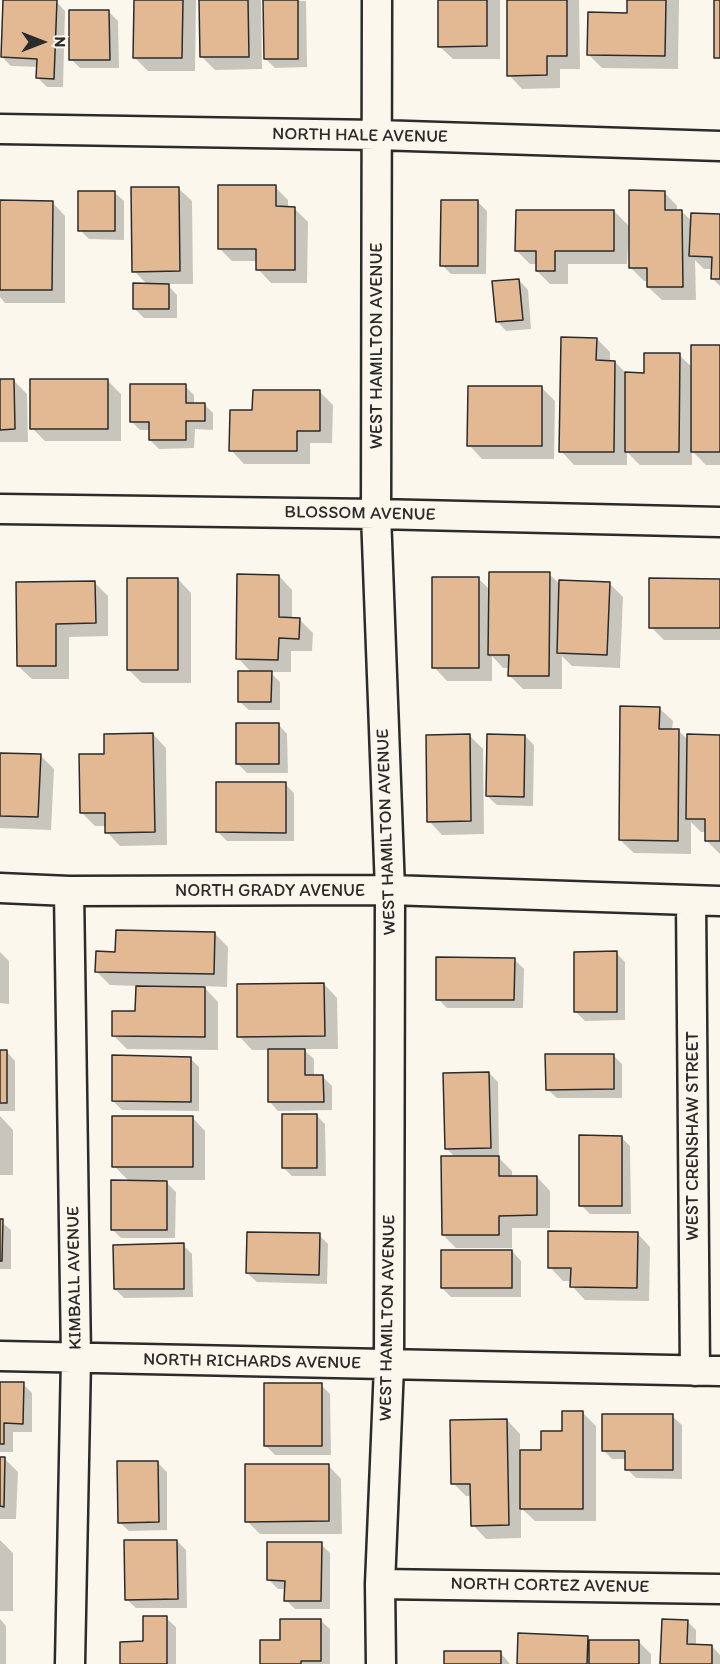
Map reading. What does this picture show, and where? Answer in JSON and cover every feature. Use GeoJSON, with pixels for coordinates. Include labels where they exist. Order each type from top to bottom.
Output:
{"type":"FeatureCollection","features":[{"type":"Feature","properties":{"kind":"street","name":"WEST HAMILTON AVENUE"},"geometry":{"type":"LineString","coordinates":[[377,0],[376,514],[390,890],[389,1366],[380,1584],[381,1664]]}},
{"type":"Feature","properties":{"kind":"street","name":"NORTH HALE AVENUE"},"geometry":{"type":"LineString","coordinates":[[0,129],[377,135],[720,146]]}},
{"type":"Feature","properties":{"kind":"street","name":"BLOSSOM AVENUE"},"geometry":{"type":"LineString","coordinates":[[0,509],[720,522]]}},
{"type":"Feature","properties":{"kind":"street","name":"NORTH GRADY AVENUE"},"geometry":{"type":"LineString","coordinates":[[0,888],[69,891],[390,890],[720,901]]}},
{"type":"Feature","properties":{"kind":"street","name":"KIMBALL AVENUE"},"geometry":{"type":"LineString","coordinates":[[69,891],[76,1358],[70,1664]]}},
{"type":"Feature","properties":{"kind":"street","name":"WEST CRENSHAW STREET"},"geometry":{"type":"LineString","coordinates":[[692,901],[707,1371]]}},
{"type":"Feature","properties":{"kind":"street","name":"NORTH RICHARDS AVENUE"},"geometry":{"type":"LineString","coordinates":[[0,1356],[707,1371]]}},
{"type":"Feature","properties":{"kind":"street","name":"NORTH CORTEZ AVENUE"},"geometry":{"type":"LineString","coordinates":[[380,1584],[720,1589]]}},
{"type":"Feature","properties":{"kind":"building"},"geometry":{"type":"Polygon","coordinates":[[[3,0],[57,0],[54,79],[36,78],[37,59],[1,57],[3,0]]]}},
{"type":"Feature","properties":{"kind":"building"},"geometry":{"type":"Polygon","coordinates":[[[134,0],[183,0],[182,58],[133,58],[134,0]]]}},
{"type":"Feature","properties":{"kind":"building"},"geometry":{"type":"Polygon","coordinates":[[[199,0],[248,0],[249,57],[200,57],[199,0]]]}},
{"type":"Feature","properties":{"kind":"building"},"geometry":{"type":"Polygon","coordinates":[[[263,0],[298,0],[298,59],[264,59],[263,0]]]}},
{"type":"Feature","properties":{"kind":"building"},"geometry":{"type":"Polygon","coordinates":[[[438,0],[487,0],[487,46],[438,47],[438,0]]]}},
{"type":"Feature","properties":{"kind":"building"},"geometry":{"type":"Polygon","coordinates":[[[507,0],[567,0],[567,56],[547,56],[547,75],[507,76],[507,0]]]}},
{"type":"Feature","properties":{"kind":"building"},"geometry":{"type":"Polygon","coordinates":[[[627,0],[666,0],[665,56],[587,55],[588,12],[627,13],[627,0]]]}},
{"type":"Feature","properties":{"kind":"building"},"geometry":{"type":"Polygon","coordinates":[[[714,0],[720,0],[720,58],[714,58],[714,0]]]}},
{"type":"Feature","properties":{"kind":"building"},"geometry":{"type":"Polygon","coordinates":[[[69,10],[109,10],[110,60],[69,60],[69,10]]]}},
{"type":"Feature","properties":{"kind":"building"},"geometry":{"type":"Polygon","coordinates":[[[218,185],[276,185],[276,206],[295,207],[295,270],[256,270],[256,249],[218,249],[218,185]]]}},
{"type":"Feature","properties":{"kind":"building"},"geometry":{"type":"Polygon","coordinates":[[[131,187],[179,187],[180,271],[132,272],[131,187]]]}},
{"type":"Feature","properties":{"kind":"building"},"geometry":{"type":"Polygon","coordinates":[[[629,190],[665,191],[665,210],[682,210],[683,287],[647,287],[647,268],[629,268],[629,190]]]}},
{"type":"Feature","properties":{"kind":"building"},"geometry":{"type":"Polygon","coordinates":[[[78,191],[115,191],[115,231],[78,231],[78,191]]]}},
{"type":"Feature","properties":{"kind":"building"},"geometry":{"type":"Polygon","coordinates":[[[0,200],[53,201],[52,290],[0,290],[0,200]]]}},
{"type":"Feature","properties":{"kind":"building"},"geometry":{"type":"Polygon","coordinates":[[[441,200],[478,200],[478,266],[440,266],[441,200]]]}},
{"type":"Feature","properties":{"kind":"building"},"geometry":{"type":"Polygon","coordinates":[[[516,210],[614,210],[614,251],[555,251],[555,271],[536,271],[536,251],[515,251],[516,210]]]}},
{"type":"Feature","properties":{"kind":"building"},"geometry":{"type":"Polygon","coordinates":[[[691,213],[720,214],[720,279],[711,279],[712,257],[689,256],[691,213]]]}},
{"type":"Feature","properties":{"kind":"building"},"geometry":{"type":"Polygon","coordinates":[[[519,279],[523,320],[496,322],[492,281],[519,279]]]}},
{"type":"Feature","properties":{"kind":"building"},"geometry":{"type":"Polygon","coordinates":[[[133,283],[169,284],[169,309],[133,309],[133,283]]]}},
{"type":"Feature","properties":{"kind":"building"},"geometry":{"type":"Polygon","coordinates":[[[561,337],[597,338],[596,360],[615,361],[614,452],[559,452],[561,337]]]}},
{"type":"Feature","properties":{"kind":"building"},"geometry":{"type":"Polygon","coordinates":[[[691,345],[720,345],[720,452],[691,452],[691,345]]]}},
{"type":"Feature","properties":{"kind":"building"},"geometry":{"type":"Polygon","coordinates":[[[644,353],[680,353],[679,452],[625,452],[625,372],[644,373],[644,353]]]}},
{"type":"Feature","properties":{"kind":"building"},"geometry":{"type":"Polygon","coordinates":[[[0,379],[14,379],[15,429],[0,430],[0,379]]]}},
{"type":"Feature","properties":{"kind":"building"},"geometry":{"type":"Polygon","coordinates":[[[30,379],[108,379],[108,429],[30,429],[30,379]]]}},
{"type":"Feature","properties":{"kind":"building"},"geometry":{"type":"Polygon","coordinates":[[[130,384],[186,384],[186,403],[205,403],[205,421],[186,421],[186,440],[149,440],[149,422],[130,422],[130,384]]]}},
{"type":"Feature","properties":{"kind":"building"},"geometry":{"type":"Polygon","coordinates":[[[468,386],[542,386],[542,446],[467,446],[468,386]]]}},
{"type":"Feature","properties":{"kind":"building"},"geometry":{"type":"Polygon","coordinates":[[[253,390],[320,390],[320,431],[297,431],[297,451],[229,451],[230,410],[252,410],[253,390]]]}},
{"type":"Feature","properties":{"kind":"building"},"geometry":{"type":"Polygon","coordinates":[[[489,572],[550,572],[549,676],[508,676],[509,655],[488,655],[489,572]]]}},
{"type":"Feature","properties":{"kind":"building"},"geometry":{"type":"Polygon","coordinates":[[[237,574],[279,575],[279,617],[300,618],[299,639],[279,638],[278,660],[236,659],[237,574]]]}},
{"type":"Feature","properties":{"kind":"building"},"geometry":{"type":"Polygon","coordinates":[[[432,577],[479,577],[479,668],[432,668],[432,577]]]}},
{"type":"Feature","properties":{"kind":"building"},"geometry":{"type":"Polygon","coordinates":[[[127,578],[178,578],[178,670],[127,670],[127,578]]]}},
{"type":"Feature","properties":{"kind":"building"},"geometry":{"type":"Polygon","coordinates":[[[649,578],[720,579],[720,628],[649,628],[649,578]]]}},
{"type":"Feature","properties":{"kind":"building"},"geometry":{"type":"Polygon","coordinates":[[[559,580],[610,582],[607,655],[557,653],[559,580]]]}},
{"type":"Feature","properties":{"kind":"building"},"geometry":{"type":"Polygon","coordinates":[[[95,581],[96,623],[56,624],[56,666],[17,666],[16,582],[95,581]]]}},
{"type":"Feature","properties":{"kind":"building"},"geometry":{"type":"Polygon","coordinates":[[[238,671],[272,671],[271,702],[238,702],[238,671]]]}},
{"type":"Feature","properties":{"kind":"building"},"geometry":{"type":"Polygon","coordinates":[[[620,706],[660,707],[659,729],[679,729],[678,841],[619,840],[620,706]]]}},
{"type":"Feature","properties":{"kind":"building"},"geometry":{"type":"Polygon","coordinates":[[[236,723],[279,723],[279,764],[236,764],[236,723]]]}},
{"type":"Feature","properties":{"kind":"building"},"geometry":{"type":"Polygon","coordinates":[[[153,733],[155,832],[105,833],[105,813],[80,813],[79,754],[104,754],[104,734],[153,733]]]}},
{"type":"Feature","properties":{"kind":"building"},"geometry":{"type":"Polygon","coordinates":[[[470,734],[471,821],[427,822],[426,735],[470,734]]]}},
{"type":"Feature","properties":{"kind":"building"},"geometry":{"type":"Polygon","coordinates":[[[487,734],[525,735],[524,797],[486,796],[487,734]]]}},
{"type":"Feature","properties":{"kind":"building"},"geometry":{"type":"Polygon","coordinates":[[[687,734],[720,735],[720,841],[705,841],[705,819],[686,819],[687,734]]]}},
{"type":"Feature","properties":{"kind":"building"},"geometry":{"type":"Polygon","coordinates":[[[0,753],[41,754],[38,817],[0,816],[0,753]]]}},
{"type":"Feature","properties":{"kind":"building"},"geometry":{"type":"Polygon","coordinates":[[[216,782],[286,782],[286,833],[216,832],[216,782]]]}},
{"type":"Feature","properties":{"kind":"building"},"geometry":{"type":"Polygon","coordinates":[[[116,930],[215,932],[214,974],[95,972],[96,951],[115,952],[116,930]]]}},
{"type":"Feature","properties":{"kind":"building"},"geometry":{"type":"Polygon","coordinates":[[[617,951],[617,1012],[574,1012],[574,952],[617,951]]]}},
{"type":"Feature","properties":{"kind":"building"},"geometry":{"type":"Polygon","coordinates":[[[436,957],[515,958],[514,1000],[436,1000],[436,957]]]}},
{"type":"Feature","properties":{"kind":"building"},"geometry":{"type":"Polygon","coordinates":[[[324,983],[325,1036],[237,1037],[237,984],[324,983]]]}},
{"type":"Feature","properties":{"kind":"building"},"geometry":{"type":"Polygon","coordinates":[[[136,986],[205,987],[205,1037],[112,1036],[112,1011],[135,1011],[136,986]]]}},
{"type":"Feature","properties":{"kind":"building"},"geometry":{"type":"Polygon","coordinates":[[[268,1049],[305,1049],[305,1075],[323,1075],[324,1102],[268,1102],[268,1049]]]}},
{"type":"Feature","properties":{"kind":"building"},"geometry":{"type":"Polygon","coordinates":[[[0,1050],[7,1050],[7,1103],[0,1103],[0,1050]]]}},
{"type":"Feature","properties":{"kind":"building"},"geometry":{"type":"Polygon","coordinates":[[[545,1054],[614,1054],[614,1089],[546,1090],[545,1054]]]}},
{"type":"Feature","properties":{"kind":"building"},"geometry":{"type":"Polygon","coordinates":[[[112,1055],[191,1057],[191,1102],[112,1101],[112,1055]]]}},
{"type":"Feature","properties":{"kind":"building"},"geometry":{"type":"Polygon","coordinates":[[[489,1072],[491,1148],[445,1149],[443,1073],[489,1072]]]}},
{"type":"Feature","properties":{"kind":"building"},"geometry":{"type":"Polygon","coordinates":[[[282,1114],[317,1114],[317,1168],[282,1168],[282,1114]]]}},
{"type":"Feature","properties":{"kind":"building"},"geometry":{"type":"Polygon","coordinates":[[[112,1116],[193,1116],[193,1167],[112,1167],[112,1116]]]}},
{"type":"Feature","properties":{"kind":"building"},"geometry":{"type":"Polygon","coordinates":[[[579,1135],[622,1136],[622,1206],[579,1206],[579,1135]]]}},
{"type":"Feature","properties":{"kind":"building"},"geometry":{"type":"Polygon","coordinates":[[[441,1156],[499,1156],[499,1176],[537,1176],[537,1215],[499,1216],[499,1235],[442,1235],[441,1156]]]}},
{"type":"Feature","properties":{"kind":"building"},"geometry":{"type":"Polygon","coordinates":[[[111,1180],[167,1181],[167,1230],[111,1230],[111,1180]]]}},
{"type":"Feature","properties":{"kind":"building"},"geometry":{"type":"Polygon","coordinates":[[[0,1219],[3,1219],[2,1261],[0,1261],[0,1219]]]}},
{"type":"Feature","properties":{"kind":"building"},"geometry":{"type":"Polygon","coordinates":[[[548,1231],[638,1232],[637,1288],[570,1287],[571,1268],[548,1268],[548,1231]]]}},
{"type":"Feature","properties":{"kind":"building"},"geometry":{"type":"Polygon","coordinates":[[[247,1232],[320,1233],[319,1275],[246,1273],[247,1232]]]}},
{"type":"Feature","properties":{"kind":"building"},"geometry":{"type":"Polygon","coordinates":[[[184,1243],[184,1289],[114,1289],[113,1245],[184,1243]]]}},
{"type":"Feature","properties":{"kind":"building"},"geometry":{"type":"Polygon","coordinates":[[[441,1250],[512,1250],[512,1288],[441,1288],[441,1250]]]}},
{"type":"Feature","properties":{"kind":"building"},"geometry":{"type":"Polygon","coordinates":[[[0,1382],[24,1382],[23,1424],[4,1423],[4,1444],[0,1444],[0,1382]]]}},
{"type":"Feature","properties":{"kind":"building"},"geometry":{"type":"Polygon","coordinates":[[[264,1383],[322,1383],[322,1446],[264,1446],[264,1383]]]}},
{"type":"Feature","properties":{"kind":"building"},"geometry":{"type":"Polygon","coordinates":[[[562,1411],[583,1411],[583,1509],[520,1509],[520,1450],[541,1450],[541,1431],[562,1431],[562,1411]]]}},
{"type":"Feature","properties":{"kind":"building"},"geometry":{"type":"Polygon","coordinates":[[[602,1414],[673,1414],[673,1470],[625,1470],[625,1451],[602,1451],[602,1414]]]}},
{"type":"Feature","properties":{"kind":"building"},"geometry":{"type":"Polygon","coordinates":[[[507,1419],[509,1525],[471,1526],[470,1484],[451,1484],[450,1420],[507,1419]]]}},
{"type":"Feature","properties":{"kind":"building"},"geometry":{"type":"Polygon","coordinates":[[[0,1457],[5,1457],[4,1507],[0,1506],[0,1457]]]}},
{"type":"Feature","properties":{"kind":"building"},"geometry":{"type":"Polygon","coordinates":[[[117,1461],[158,1461],[159,1522],[118,1523],[117,1461]]]}},
{"type":"Feature","properties":{"kind":"building"},"geometry":{"type":"Polygon","coordinates":[[[245,1464],[329,1464],[329,1521],[245,1522],[245,1464]]]}},
{"type":"Feature","properties":{"kind":"building"},"geometry":{"type":"Polygon","coordinates":[[[124,1540],[177,1540],[178,1599],[125,1600],[124,1540]]]}},
{"type":"Feature","properties":{"kind":"building"},"geometry":{"type":"Polygon","coordinates":[[[267,1542],[322,1542],[321,1601],[284,1601],[285,1581],[267,1580],[267,1542]]]}},
{"type":"Feature","properties":{"kind":"building"},"geometry":{"type":"Polygon","coordinates":[[[143,1616],[167,1616],[167,1664],[120,1664],[120,1642],[143,1641],[143,1616]]]}},
{"type":"Feature","properties":{"kind":"building"},"geometry":{"type":"Polygon","coordinates":[[[280,1619],[321,1619],[321,1661],[301,1661],[301,1664],[260,1664],[260,1640],[280,1640],[280,1619]]]}},
{"type":"Feature","properties":{"kind":"building"},"geometry":{"type":"Polygon","coordinates":[[[662,1619],[688,1620],[687,1644],[712,1645],[712,1664],[660,1664],[662,1619]]]}},
{"type":"Feature","properties":{"kind":"building"},"geometry":{"type":"Polygon","coordinates":[[[518,1633],[588,1636],[587,1664],[517,1664],[518,1633]]]}},
{"type":"Feature","properties":{"kind":"building"},"geometry":{"type":"Polygon","coordinates":[[[589,1640],[639,1640],[639,1664],[589,1664],[589,1640]]]}},
{"type":"Feature","properties":{"kind":"building"},"geometry":{"type":"Polygon","coordinates":[[[444,1651],[501,1651],[501,1664],[444,1664],[444,1651]]]}}]}
